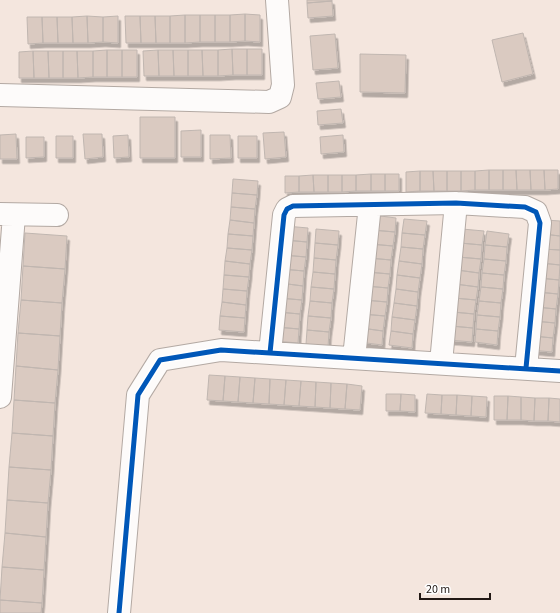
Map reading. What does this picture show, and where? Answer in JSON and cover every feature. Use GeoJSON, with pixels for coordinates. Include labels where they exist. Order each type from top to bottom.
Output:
{"type":"FeatureCollection","features":[{"type":"Feature","properties":{"kind":"street"},"geometry":{"type":"LineString","coordinates":[[0,95],[269,102],[280,97],[283,85],[277,0]]}},
{"type":"Feature","properties":{"kind":"street"},"geometry":{"type":"LineString","coordinates":[[441,363],[456,204]]}},
{"type":"Feature","properties":{"kind":"street"},"geometry":{"type":"LineString","coordinates":[[270,353],[284,215],[287,209],[293,206],[370,205],[456,204],[525,206],[536,212],[540,223],[526,368]]}},
{"type":"Feature","properties":{"kind":"street"},"geometry":{"type":"LineString","coordinates":[[354,358],[370,205]]}},
{"type":"Feature","properties":{"kind":"street"},"geometry":{"type":"LineString","coordinates":[[0,397],[7,214],[57,216]]}},
{"type":"Feature","properties":{"kind":"street"},"geometry":{"type":"LineString","coordinates":[[119,613],[138,395],[160,360],[221,350],[560,371]]}},
{"type":"Feature","properties":{"kind":"building"},"geometry":{"type":"Polygon","coordinates":[[[307,0],[332,0],[332,1],[307,3],[307,0]]]}},
{"type":"Feature","properties":{"kind":"building"},"geometry":{"type":"Polygon","coordinates":[[[332,1],[333,16],[308,18],[307,3],[332,1]]]}},
{"type":"Feature","properties":{"kind":"building"},"geometry":{"type":"Polygon","coordinates":[[[245,14],[260,15],[260,42],[245,41],[245,14]]]}},
{"type":"Feature","properties":{"kind":"building"},"geometry":{"type":"Polygon","coordinates":[[[245,14],[245,41],[230,42],[230,15],[245,14]]]}},
{"type":"Feature","properties":{"kind":"building"},"geometry":{"type":"Polygon","coordinates":[[[185,15],[200,15],[200,42],[185,43],[185,15]]]}},
{"type":"Feature","properties":{"kind":"building"},"geometry":{"type":"Polygon","coordinates":[[[185,15],[185,43],[170,43],[170,16],[185,15]]]}},
{"type":"Feature","properties":{"kind":"building"},"geometry":{"type":"Polygon","coordinates":[[[200,15],[215,15],[215,42],[200,42],[200,15]]]}},
{"type":"Feature","properties":{"kind":"building"},"geometry":{"type":"Polygon","coordinates":[[[215,15],[230,15],[230,42],[215,42],[215,15]]]}},
{"type":"Feature","properties":{"kind":"building"},"geometry":{"type":"Polygon","coordinates":[[[87,16],[103,17],[103,42],[88,43],[87,16]]]}},
{"type":"Feature","properties":{"kind":"building"},"geometry":{"type":"Polygon","coordinates":[[[87,16],[88,43],[73,43],[72,17],[87,16]]]}},
{"type":"Feature","properties":{"kind":"building"},"geometry":{"type":"Polygon","coordinates":[[[118,16],[118,43],[103,42],[103,17],[118,16]]]}},
{"type":"Feature","properties":{"kind":"building"},"geometry":{"type":"Polygon","coordinates":[[[125,16],[140,16],[141,43],[126,43],[125,16]]]}},
{"type":"Feature","properties":{"kind":"building"},"geometry":{"type":"Polygon","coordinates":[[[140,16],[155,16],[156,43],[141,43],[140,16]]]}},
{"type":"Feature","properties":{"kind":"building"},"geometry":{"type":"Polygon","coordinates":[[[155,16],[170,16],[170,43],[156,43],[155,16]]]}},
{"type":"Feature","properties":{"kind":"building"},"geometry":{"type":"Polygon","coordinates":[[[27,17],[42,17],[43,43],[28,44],[27,17]]]}},
{"type":"Feature","properties":{"kind":"building"},"geometry":{"type":"Polygon","coordinates":[[[42,17],[57,17],[58,43],[43,43],[42,17]]]}},
{"type":"Feature","properties":{"kind":"building"},"geometry":{"type":"Polygon","coordinates":[[[57,17],[72,17],[73,43],[58,43],[57,17]]]}},
{"type":"Feature","properties":{"kind":"building"},"geometry":{"type":"Polygon","coordinates":[[[523,33],[533,74],[502,82],[492,40],[523,33]]]}},
{"type":"Feature","properties":{"kind":"building"},"geometry":{"type":"Polygon","coordinates":[[[335,34],[338,68],[313,70],[310,36],[335,34]]]}},
{"type":"Feature","properties":{"kind":"building"},"geometry":{"type":"Polygon","coordinates":[[[232,49],[247,49],[247,75],[233,75],[232,49]]]}},
{"type":"Feature","properties":{"kind":"building"},"geometry":{"type":"Polygon","coordinates":[[[232,49],[233,75],[218,76],[218,50],[232,49]]]}},
{"type":"Feature","properties":{"kind":"building"},"geometry":{"type":"Polygon","coordinates":[[[247,49],[262,49],[262,75],[247,75],[247,49]]]}},
{"type":"Feature","properties":{"kind":"building"},"geometry":{"type":"Polygon","coordinates":[[[107,50],[122,50],[122,77],[107,77],[107,50]]]}},
{"type":"Feature","properties":{"kind":"building"},"geometry":{"type":"Polygon","coordinates":[[[107,50],[107,77],[93,77],[93,51],[107,50]]]}},
{"type":"Feature","properties":{"kind":"building"},"geometry":{"type":"Polygon","coordinates":[[[122,50],[137,50],[137,77],[122,77],[122,50]]]}},
{"type":"Feature","properties":{"kind":"building"},"geometry":{"type":"Polygon","coordinates":[[[158,50],[159,76],[144,76],[143,51],[158,50]]]}},
{"type":"Feature","properties":{"kind":"building"},"geometry":{"type":"Polygon","coordinates":[[[158,50],[173,50],[174,76],[159,76],[158,50]]]}},
{"type":"Feature","properties":{"kind":"building"},"geometry":{"type":"Polygon","coordinates":[[[173,50],[188,50],[188,76],[174,76],[173,50]]]}},
{"type":"Feature","properties":{"kind":"building"},"geometry":{"type":"Polygon","coordinates":[[[188,50],[202,50],[203,76],[188,76],[188,50]]]}},
{"type":"Feature","properties":{"kind":"building"},"geometry":{"type":"Polygon","coordinates":[[[202,50],[218,50],[218,76],[203,76],[202,50]]]}},
{"type":"Feature","properties":{"kind":"building"},"geometry":{"type":"Polygon","coordinates":[[[33,51],[34,78],[19,78],[19,52],[33,51]]]}},
{"type":"Feature","properties":{"kind":"building"},"geometry":{"type":"Polygon","coordinates":[[[33,51],[48,51],[49,78],[34,78],[33,51]]]}},
{"type":"Feature","properties":{"kind":"building"},"geometry":{"type":"Polygon","coordinates":[[[48,51],[63,51],[63,78],[49,78],[48,51]]]}},
{"type":"Feature","properties":{"kind":"building"},"geometry":{"type":"Polygon","coordinates":[[[63,51],[77,51],[78,78],[63,78],[63,51]]]}},
{"type":"Feature","properties":{"kind":"building"},"geometry":{"type":"Polygon","coordinates":[[[77,51],[93,51],[93,77],[78,78],[77,51]]]}},
{"type":"Feature","properties":{"kind":"building"},"geometry":{"type":"Polygon","coordinates":[[[360,54],[406,55],[405,93],[360,92],[360,54]]]}},
{"type":"Feature","properties":{"kind":"building"},"geometry":{"type":"Polygon","coordinates":[[[339,81],[341,97],[318,99],[316,83],[339,81]]]}},
{"type":"Feature","properties":{"kind":"building"},"geometry":{"type":"Polygon","coordinates":[[[341,109],[343,123],[318,125],[317,111],[341,109]]]}},
{"type":"Feature","properties":{"kind":"building"},"geometry":{"type":"Polygon","coordinates":[[[140,117],[175,117],[175,158],[140,158],[140,117]]]}},
{"type":"Feature","properties":{"kind":"building"},"geometry":{"type":"Polygon","coordinates":[[[201,130],[201,157],[181,157],[181,131],[201,130]]]}},
{"type":"Feature","properties":{"kind":"building"},"geometry":{"type":"Polygon","coordinates":[[[284,132],[286,157],[265,159],[263,133],[284,132]]]}},
{"type":"Feature","properties":{"kind":"building"},"geometry":{"type":"Polygon","coordinates":[[[16,134],[17,159],[0,159],[0,135],[16,134]]]}},
{"type":"Feature","properties":{"kind":"building"},"geometry":{"type":"Polygon","coordinates":[[[83,134],[102,134],[103,157],[85,159],[83,134]]]}},
{"type":"Feature","properties":{"kind":"building"},"geometry":{"type":"Polygon","coordinates":[[[128,135],[129,157],[114,158],[113,136],[128,135]]]}},
{"type":"Feature","properties":{"kind":"building"},"geometry":{"type":"Polygon","coordinates":[[[210,135],[230,135],[231,158],[210,159],[210,135]]]}},
{"type":"Feature","properties":{"kind":"building"},"geometry":{"type":"Polygon","coordinates":[[[343,135],[344,152],[321,154],[320,137],[343,135]]]}},
{"type":"Feature","properties":{"kind":"building"},"geometry":{"type":"Polygon","coordinates":[[[56,136],[73,136],[73,158],[56,158],[56,136]]]}},
{"type":"Feature","properties":{"kind":"building"},"geometry":{"type":"Polygon","coordinates":[[[238,136],[257,136],[257,158],[238,158],[238,136]]]}},
{"type":"Feature","properties":{"kind":"building"},"geometry":{"type":"Polygon","coordinates":[[[26,137],[44,137],[44,157],[26,158],[26,137]]]}},
{"type":"Feature","properties":{"kind":"building"},"geometry":{"type":"Polygon","coordinates":[[[489,170],[503,170],[503,190],[489,190],[489,170]]]}},
{"type":"Feature","properties":{"kind":"building"},"geometry":{"type":"Polygon","coordinates":[[[489,170],[489,190],[475,190],[475,171],[489,170]]]}},
{"type":"Feature","properties":{"kind":"building"},"geometry":{"type":"Polygon","coordinates":[[[503,170],[516,170],[517,190],[503,190],[503,170]]]}},
{"type":"Feature","properties":{"kind":"building"},"geometry":{"type":"Polygon","coordinates":[[[516,170],[530,170],[531,190],[517,190],[516,170]]]}},
{"type":"Feature","properties":{"kind":"building"},"geometry":{"type":"Polygon","coordinates":[[[530,170],[544,170],[545,190],[531,190],[530,170]]]}},
{"type":"Feature","properties":{"kind":"building"},"geometry":{"type":"Polygon","coordinates":[[[544,170],[558,170],[558,189],[545,190],[544,170]]]}},
{"type":"Feature","properties":{"kind":"building"},"geometry":{"type":"Polygon","coordinates":[[[420,171],[420,191],[406,192],[406,172],[420,171]]]}},
{"type":"Feature","properties":{"kind":"building"},"geometry":{"type":"Polygon","coordinates":[[[420,171],[433,171],[434,191],[420,191],[420,171]]]}},
{"type":"Feature","properties":{"kind":"building"},"geometry":{"type":"Polygon","coordinates":[[[433,171],[447,171],[447,191],[434,191],[433,171]]]}},
{"type":"Feature","properties":{"kind":"building"},"geometry":{"type":"Polygon","coordinates":[[[447,171],[461,171],[461,191],[447,191],[447,171]]]}},
{"type":"Feature","properties":{"kind":"building"},"geometry":{"type":"Polygon","coordinates":[[[461,171],[475,171],[475,190],[461,191],[461,171]]]}},
{"type":"Feature","properties":{"kind":"building"},"geometry":{"type":"Polygon","coordinates":[[[371,174],[371,191],[356,191],[356,175],[371,174]]]}},
{"type":"Feature","properties":{"kind":"building"},"geometry":{"type":"Polygon","coordinates":[[[371,174],[385,174],[385,191],[371,191],[371,174]]]}},
{"type":"Feature","properties":{"kind":"building"},"geometry":{"type":"Polygon","coordinates":[[[385,174],[399,174],[399,191],[385,191],[385,174]]]}},
{"type":"Feature","properties":{"kind":"building"},"geometry":{"type":"Polygon","coordinates":[[[313,175],[328,175],[328,192],[314,192],[313,175]]]}},
{"type":"Feature","properties":{"kind":"building"},"geometry":{"type":"Polygon","coordinates":[[[313,175],[314,192],[299,192],[299,176],[313,175]]]}},
{"type":"Feature","properties":{"kind":"building"},"geometry":{"type":"Polygon","coordinates":[[[328,175],[342,175],[342,192],[328,192],[328,175]]]}},
{"type":"Feature","properties":{"kind":"building"},"geometry":{"type":"Polygon","coordinates":[[[342,175],[356,175],[356,191],[342,192],[342,175]]]}},
{"type":"Feature","properties":{"kind":"building"},"geometry":{"type":"Polygon","coordinates":[[[285,176],[299,176],[299,192],[285,193],[285,176]]]}},
{"type":"Feature","properties":{"kind":"building"},"geometry":{"type":"Polygon","coordinates":[[[233,179],[258,181],[257,195],[232,193],[233,179]]]}},
{"type":"Feature","properties":{"kind":"building"},"geometry":{"type":"Polygon","coordinates":[[[232,193],[257,195],[255,209],[231,207],[232,193]]]}},
{"type":"Feature","properties":{"kind":"building"},"geometry":{"type":"Polygon","coordinates":[[[231,207],[255,209],[254,223],[230,220],[231,207]]]}},
{"type":"Feature","properties":{"kind":"building"},"geometry":{"type":"Polygon","coordinates":[[[373,215],[396,218],[395,232],[372,230],[373,215]]]}},
{"type":"Feature","properties":{"kind":"building"},"geometry":{"type":"Polygon","coordinates":[[[404,219],[427,221],[425,235],[402,233],[404,219]]]}},
{"type":"Feature","properties":{"kind":"building"},"geometry":{"type":"Polygon","coordinates":[[[230,220],[254,223],[253,236],[228,234],[230,220]]]}},
{"type":"Feature","properties":{"kind":"building"},"geometry":{"type":"Polygon","coordinates":[[[545,220],[560,221],[560,236],[543,234],[545,220]]]}},
{"type":"Feature","properties":{"kind":"building"},"geometry":{"type":"Polygon","coordinates":[[[286,226],[308,228],[307,242],[285,240],[286,226]]]}},
{"type":"Feature","properties":{"kind":"building"},"geometry":{"type":"Polygon","coordinates":[[[316,229],[339,231],[338,245],[315,243],[316,229]]]}},
{"type":"Feature","properties":{"kind":"building"},"geometry":{"type":"Polygon","coordinates":[[[462,229],[484,231],[482,245],[460,243],[462,229]]]}},
{"type":"Feature","properties":{"kind":"building"},"geometry":{"type":"Polygon","coordinates":[[[372,230],[395,232],[393,246],[370,244],[372,230]]]}},
{"type":"Feature","properties":{"kind":"building"},"geometry":{"type":"Polygon","coordinates":[[[487,231],[509,234],[507,247],[485,245],[487,231]]]}},
{"type":"Feature","properties":{"kind":"building"},"geometry":{"type":"Polygon","coordinates":[[[25,233],[67,236],[65,269],[23,266],[25,233]]]}},
{"type":"Feature","properties":{"kind":"building"},"geometry":{"type":"Polygon","coordinates":[[[402,233],[425,235],[423,249],[401,247],[402,233]]]}},
{"type":"Feature","properties":{"kind":"building"},"geometry":{"type":"Polygon","coordinates":[[[228,234],[253,236],[252,250],[227,248],[228,234]]]}},
{"type":"Feature","properties":{"kind":"building"},"geometry":{"type":"Polygon","coordinates":[[[543,234],[560,236],[560,250],[542,249],[543,234]]]}},
{"type":"Feature","properties":{"kind":"building"},"geometry":{"type":"Polygon","coordinates":[[[285,240],[307,242],[306,257],[283,255],[285,240]]]}},
{"type":"Feature","properties":{"kind":"building"},"geometry":{"type":"Polygon","coordinates":[[[315,243],[338,245],[336,260],[314,258],[315,243]]]}},
{"type":"Feature","properties":{"kind":"building"},"geometry":{"type":"Polygon","coordinates":[[[460,243],[482,245],[481,259],[458,257],[460,243]]]}},
{"type":"Feature","properties":{"kind":"building"},"geometry":{"type":"Polygon","coordinates":[[[370,244],[393,246],[391,260],[369,258],[370,244]]]}},
{"type":"Feature","properties":{"kind":"building"},"geometry":{"type":"Polygon","coordinates":[[[485,245],[507,247],[506,261],[484,259],[485,245]]]}},
{"type":"Feature","properties":{"kind":"building"},"geometry":{"type":"Polygon","coordinates":[[[401,247],[423,249],[422,264],[399,261],[401,247]]]}},
{"type":"Feature","properties":{"kind":"building"},"geometry":{"type":"Polygon","coordinates":[[[227,248],[252,250],[250,264],[225,261],[227,248]]]}},
{"type":"Feature","properties":{"kind":"building"},"geometry":{"type":"Polygon","coordinates":[[[542,249],[560,250],[560,265],[541,263],[542,249]]]}},
{"type":"Feature","properties":{"kind":"building"},"geometry":{"type":"Polygon","coordinates":[[[283,255],[306,257],[304,271],[282,269],[283,255]]]}},
{"type":"Feature","properties":{"kind":"building"},"geometry":{"type":"Polygon","coordinates":[[[458,257],[481,259],[479,273],[457,270],[458,257]]]}},
{"type":"Feature","properties":{"kind":"building"},"geometry":{"type":"Polygon","coordinates":[[[314,258],[336,260],[335,274],[313,272],[314,258]]]}},
{"type":"Feature","properties":{"kind":"building"},"geometry":{"type":"Polygon","coordinates":[[[369,258],[391,260],[390,274],[367,272],[369,258]]]}},
{"type":"Feature","properties":{"kind":"building"},"geometry":{"type":"Polygon","coordinates":[[[484,259],[506,261],[504,275],[482,273],[484,259]]]}},
{"type":"Feature","properties":{"kind":"building"},"geometry":{"type":"Polygon","coordinates":[[[225,261],[250,264],[249,277],[224,275],[225,261]]]}},
{"type":"Feature","properties":{"kind":"building"},"geometry":{"type":"Polygon","coordinates":[[[399,261],[422,264],[420,278],[397,275],[399,261]]]}},
{"type":"Feature","properties":{"kind":"building"},"geometry":{"type":"Polygon","coordinates":[[[541,263],[560,265],[559,280],[539,278],[541,263]]]}},
{"type":"Feature","properties":{"kind":"building"},"geometry":{"type":"Polygon","coordinates":[[[23,266],[65,269],[62,303],[21,300],[23,266]]]}},
{"type":"Feature","properties":{"kind":"building"},"geometry":{"type":"Polygon","coordinates":[[[282,269],[304,271],[303,286],[280,283],[282,269]]]}},
{"type":"Feature","properties":{"kind":"building"},"geometry":{"type":"Polygon","coordinates":[[[457,270],[479,273],[478,287],[455,284],[457,270]]]}},
{"type":"Feature","properties":{"kind":"building"},"geometry":{"type":"Polygon","coordinates":[[[313,272],[335,274],[334,289],[311,287],[313,272]]]}},
{"type":"Feature","properties":{"kind":"building"},"geometry":{"type":"Polygon","coordinates":[[[367,272],[390,274],[388,288],[366,286],[367,272]]]}},
{"type":"Feature","properties":{"kind":"building"},"geometry":{"type":"Polygon","coordinates":[[[482,273],[504,275],[503,289],[481,287],[482,273]]]}},
{"type":"Feature","properties":{"kind":"building"},"geometry":{"type":"Polygon","coordinates":[[[224,275],[249,277],[247,291],[223,289],[224,275]]]}},
{"type":"Feature","properties":{"kind":"building"},"geometry":{"type":"Polygon","coordinates":[[[397,275],[420,278],[418,292],[396,289],[397,275]]]}},
{"type":"Feature","properties":{"kind":"building"},"geometry":{"type":"Polygon","coordinates":[[[539,278],[559,280],[558,294],[537,292],[539,278]]]}},
{"type":"Feature","properties":{"kind":"building"},"geometry":{"type":"Polygon","coordinates":[[[280,283],[303,286],[302,300],[279,298],[280,283]]]}},
{"type":"Feature","properties":{"kind":"building"},"geometry":{"type":"Polygon","coordinates":[[[455,284],[478,287],[476,300],[454,298],[455,284]]]}},
{"type":"Feature","properties":{"kind":"building"},"geometry":{"type":"Polygon","coordinates":[[[366,286],[388,288],[387,302],[364,300],[366,286]]]}},
{"type":"Feature","properties":{"kind":"building"},"geometry":{"type":"Polygon","coordinates":[[[311,287],[334,289],[332,303],[310,301],[311,287]]]}},
{"type":"Feature","properties":{"kind":"building"},"geometry":{"type":"Polygon","coordinates":[[[481,287],[503,289],[501,303],[479,301],[481,287]]]}},
{"type":"Feature","properties":{"kind":"building"},"geometry":{"type":"Polygon","coordinates":[[[223,289],[247,291],[246,305],[222,302],[223,289]]]}},
{"type":"Feature","properties":{"kind":"building"},"geometry":{"type":"Polygon","coordinates":[[[396,289],[418,292],[417,306],[394,303],[396,289]]]}},
{"type":"Feature","properties":{"kind":"building"},"geometry":{"type":"Polygon","coordinates":[[[537,292],[558,294],[556,309],[536,307],[537,292]]]}},
{"type":"Feature","properties":{"kind":"building"},"geometry":{"type":"Polygon","coordinates":[[[279,298],[302,300],[300,314],[278,312],[279,298]]]}},
{"type":"Feature","properties":{"kind":"building"},"geometry":{"type":"Polygon","coordinates":[[[454,298],[476,300],[474,314],[453,312],[454,298]]]}},
{"type":"Feature","properties":{"kind":"building"},"geometry":{"type":"Polygon","coordinates":[[[21,300],[62,303],[60,336],[18,333],[21,300]]]}},
{"type":"Feature","properties":{"kind":"building"},"geometry":{"type":"Polygon","coordinates":[[[364,300],[387,302],[385,316],[362,314],[364,300]]]}},
{"type":"Feature","properties":{"kind":"building"},"geometry":{"type":"Polygon","coordinates":[[[310,301],[332,303],[331,318],[308,316],[310,301]]]}},
{"type":"Feature","properties":{"kind":"building"},"geometry":{"type":"Polygon","coordinates":[[[479,301],[501,303],[500,317],[477,315],[479,301]]]}},
{"type":"Feature","properties":{"kind":"building"},"geometry":{"type":"Polygon","coordinates":[[[222,302],[246,305],[245,318],[220,316],[222,302]]]}},
{"type":"Feature","properties":{"kind":"building"},"geometry":{"type":"Polygon","coordinates":[[[394,303],[417,306],[415,320],[392,317],[394,303]]]}},
{"type":"Feature","properties":{"kind":"building"},"geometry":{"type":"Polygon","coordinates":[[[536,307],[556,309],[555,323],[534,321],[536,307]]]}},
{"type":"Feature","properties":{"kind":"building"},"geometry":{"type":"Polygon","coordinates":[[[278,312],[300,314],[299,329],[276,327],[278,312]]]}},
{"type":"Feature","properties":{"kind":"building"},"geometry":{"type":"Polygon","coordinates":[[[453,312],[474,314],[473,328],[451,326],[453,312]]]}},
{"type":"Feature","properties":{"kind":"building"},"geometry":{"type":"Polygon","coordinates":[[[362,314],[385,316],[383,331],[361,328],[362,314]]]}},
{"type":"Feature","properties":{"kind":"building"},"geometry":{"type":"Polygon","coordinates":[[[477,315],[500,317],[498,331],[476,329],[477,315]]]}},
{"type":"Feature","properties":{"kind":"building"},"geometry":{"type":"Polygon","coordinates":[[[220,316],[245,318],[244,332],[219,330],[220,316]]]}},
{"type":"Feature","properties":{"kind":"building"},"geometry":{"type":"Polygon","coordinates":[[[308,316],[331,318],[329,332],[307,330],[308,316]]]}},
{"type":"Feature","properties":{"kind":"building"},"geometry":{"type":"Polygon","coordinates":[[[392,317],[415,320],[413,334],[391,331],[392,317]]]}},
{"type":"Feature","properties":{"kind":"building"},"geometry":{"type":"Polygon","coordinates":[[[534,321],[555,323],[553,338],[533,336],[534,321]]]}},
{"type":"Feature","properties":{"kind":"building"},"geometry":{"type":"Polygon","coordinates":[[[451,326],[473,328],[472,342],[449,340],[451,326]]]}},
{"type":"Feature","properties":{"kind":"building"},"geometry":{"type":"Polygon","coordinates":[[[276,327],[299,329],[298,343],[275,341],[276,327]]]}},
{"type":"Feature","properties":{"kind":"building"},"geometry":{"type":"Polygon","coordinates":[[[361,328],[383,331],[382,345],[359,342],[361,328]]]}},
{"type":"Feature","properties":{"kind":"building"},"geometry":{"type":"Polygon","coordinates":[[[476,329],[498,331],[497,345],[475,342],[476,329]]]}},
{"type":"Feature","properties":{"kind":"building"},"geometry":{"type":"Polygon","coordinates":[[[307,330],[329,332],[328,347],[306,344],[307,330]]]}},
{"type":"Feature","properties":{"kind":"building"},"geometry":{"type":"Polygon","coordinates":[[[391,331],[413,334],[412,348],[389,345],[391,331]]]}},
{"type":"Feature","properties":{"kind":"building"},"geometry":{"type":"Polygon","coordinates":[[[18,333],[60,336],[58,370],[16,366],[18,333]]]}},
{"type":"Feature","properties":{"kind":"building"},"geometry":{"type":"Polygon","coordinates":[[[533,336],[553,338],[552,352],[531,350],[533,336]]]}},
{"type":"Feature","properties":{"kind":"building"},"geometry":{"type":"Polygon","coordinates":[[[16,366],[58,370],[55,403],[14,400],[16,366]]]}},
{"type":"Feature","properties":{"kind":"building"},"geometry":{"type":"Polygon","coordinates":[[[209,375],[225,376],[223,401],[207,400],[209,375]]]}},
{"type":"Feature","properties":{"kind":"building"},"geometry":{"type":"Polygon","coordinates":[[[225,376],[240,377],[238,402],[223,401],[225,376]]]}},
{"type":"Feature","properties":{"kind":"building"},"geometry":{"type":"Polygon","coordinates":[[[240,377],[255,378],[253,403],[238,402],[240,377]]]}},
{"type":"Feature","properties":{"kind":"building"},"geometry":{"type":"Polygon","coordinates":[[[255,378],[270,379],[269,404],[253,403],[255,378]]]}},
{"type":"Feature","properties":{"kind":"building"},"geometry":{"type":"Polygon","coordinates":[[[270,379],[286,380],[284,405],[269,404],[270,379]]]}},
{"type":"Feature","properties":{"kind":"building"},"geometry":{"type":"Polygon","coordinates":[[[286,380],[301,381],[299,406],[284,405],[286,380]]]}},
{"type":"Feature","properties":{"kind":"building"},"geometry":{"type":"Polygon","coordinates":[[[301,381],[316,382],[315,407],[299,406],[301,381]]]}},
{"type":"Feature","properties":{"kind":"building"},"geometry":{"type":"Polygon","coordinates":[[[316,382],[331,383],[330,408],[315,407],[316,382]]]}},
{"type":"Feature","properties":{"kind":"building"},"geometry":{"type":"Polygon","coordinates":[[[331,383],[347,384],[345,409],[330,408],[331,383]]]}},
{"type":"Feature","properties":{"kind":"building"},"geometry":{"type":"Polygon","coordinates":[[[347,384],[362,386],[360,410],[345,409],[347,384]]]}},
{"type":"Feature","properties":{"kind":"building"},"geometry":{"type":"Polygon","coordinates":[[[386,394],[401,394],[400,411],[386,411],[386,394]]]}},
{"type":"Feature","properties":{"kind":"building"},"geometry":{"type":"Polygon","coordinates":[[[401,394],[415,395],[415,412],[400,411],[401,394]]]}},
{"type":"Feature","properties":{"kind":"building"},"geometry":{"type":"Polygon","coordinates":[[[427,394],[442,395],[441,414],[425,413],[427,394]]]}},
{"type":"Feature","properties":{"kind":"building"},"geometry":{"type":"Polygon","coordinates":[[[442,395],[457,395],[456,415],[441,414],[442,395]]]}},
{"type":"Feature","properties":{"kind":"building"},"geometry":{"type":"Polygon","coordinates":[[[457,395],[472,396],[471,416],[456,415],[457,395]]]}},
{"type":"Feature","properties":{"kind":"building"},"geometry":{"type":"Polygon","coordinates":[[[472,396],[487,397],[486,417],[471,416],[472,396]]]}},
{"type":"Feature","properties":{"kind":"building"},"geometry":{"type":"Polygon","coordinates":[[[494,396],[508,396],[507,420],[494,420],[494,396]]]}},
{"type":"Feature","properties":{"kind":"building"},"geometry":{"type":"Polygon","coordinates":[[[508,396],[521,397],[521,420],[507,420],[508,396]]]}},
{"type":"Feature","properties":{"kind":"building"},"geometry":{"type":"Polygon","coordinates":[[[521,397],[535,398],[534,421],[521,420],[521,397]]]}},
{"type":"Feature","properties":{"kind":"building"},"geometry":{"type":"Polygon","coordinates":[[[535,398],[549,398],[548,421],[534,421],[535,398]]]}},
{"type":"Feature","properties":{"kind":"building"},"geometry":{"type":"Polygon","coordinates":[[[549,398],[560,399],[560,422],[548,421],[549,398]]]}},
{"type":"Feature","properties":{"kind":"building"},"geometry":{"type":"Polygon","coordinates":[[[14,400],[55,403],[53,436],[12,433],[14,400]]]}},
{"type":"Feature","properties":{"kind":"building"},"geometry":{"type":"Polygon","coordinates":[[[12,433],[53,436],[51,470],[9,467],[12,433]]]}},
{"type":"Feature","properties":{"kind":"building"},"geometry":{"type":"Polygon","coordinates":[[[9,467],[51,470],[48,503],[7,500],[9,467]]]}},
{"type":"Feature","properties":{"kind":"building"},"geometry":{"type":"Polygon","coordinates":[[[7,500],[48,503],[46,537],[5,533],[7,500]]]}},
{"type":"Feature","properties":{"kind":"building"},"geometry":{"type":"Polygon","coordinates":[[[5,533],[46,537],[44,570],[2,567],[5,533]]]}},
{"type":"Feature","properties":{"kind":"building"},"geometry":{"type":"Polygon","coordinates":[[[2,567],[44,570],[42,603],[0,600],[2,567]]]}},
{"type":"Feature","properties":{"kind":"building"},"geometry":{"type":"Polygon","coordinates":[[[0,600],[42,603],[41,613],[0,613],[0,600]]]}},
{"type":"Feature","properties":{"kind":"cycle path"},"geometry":{"type":"LineString","coordinates":[[270,353],[284,215],[287,209],[293,206],[456,203],[525,207],[536,212],[540,223],[526,368]]}},
{"type":"Feature","properties":{"kind":"cycle path"},"geometry":{"type":"LineString","coordinates":[[119,613],[138,395],[160,360],[221,350],[560,371]]}}]}
